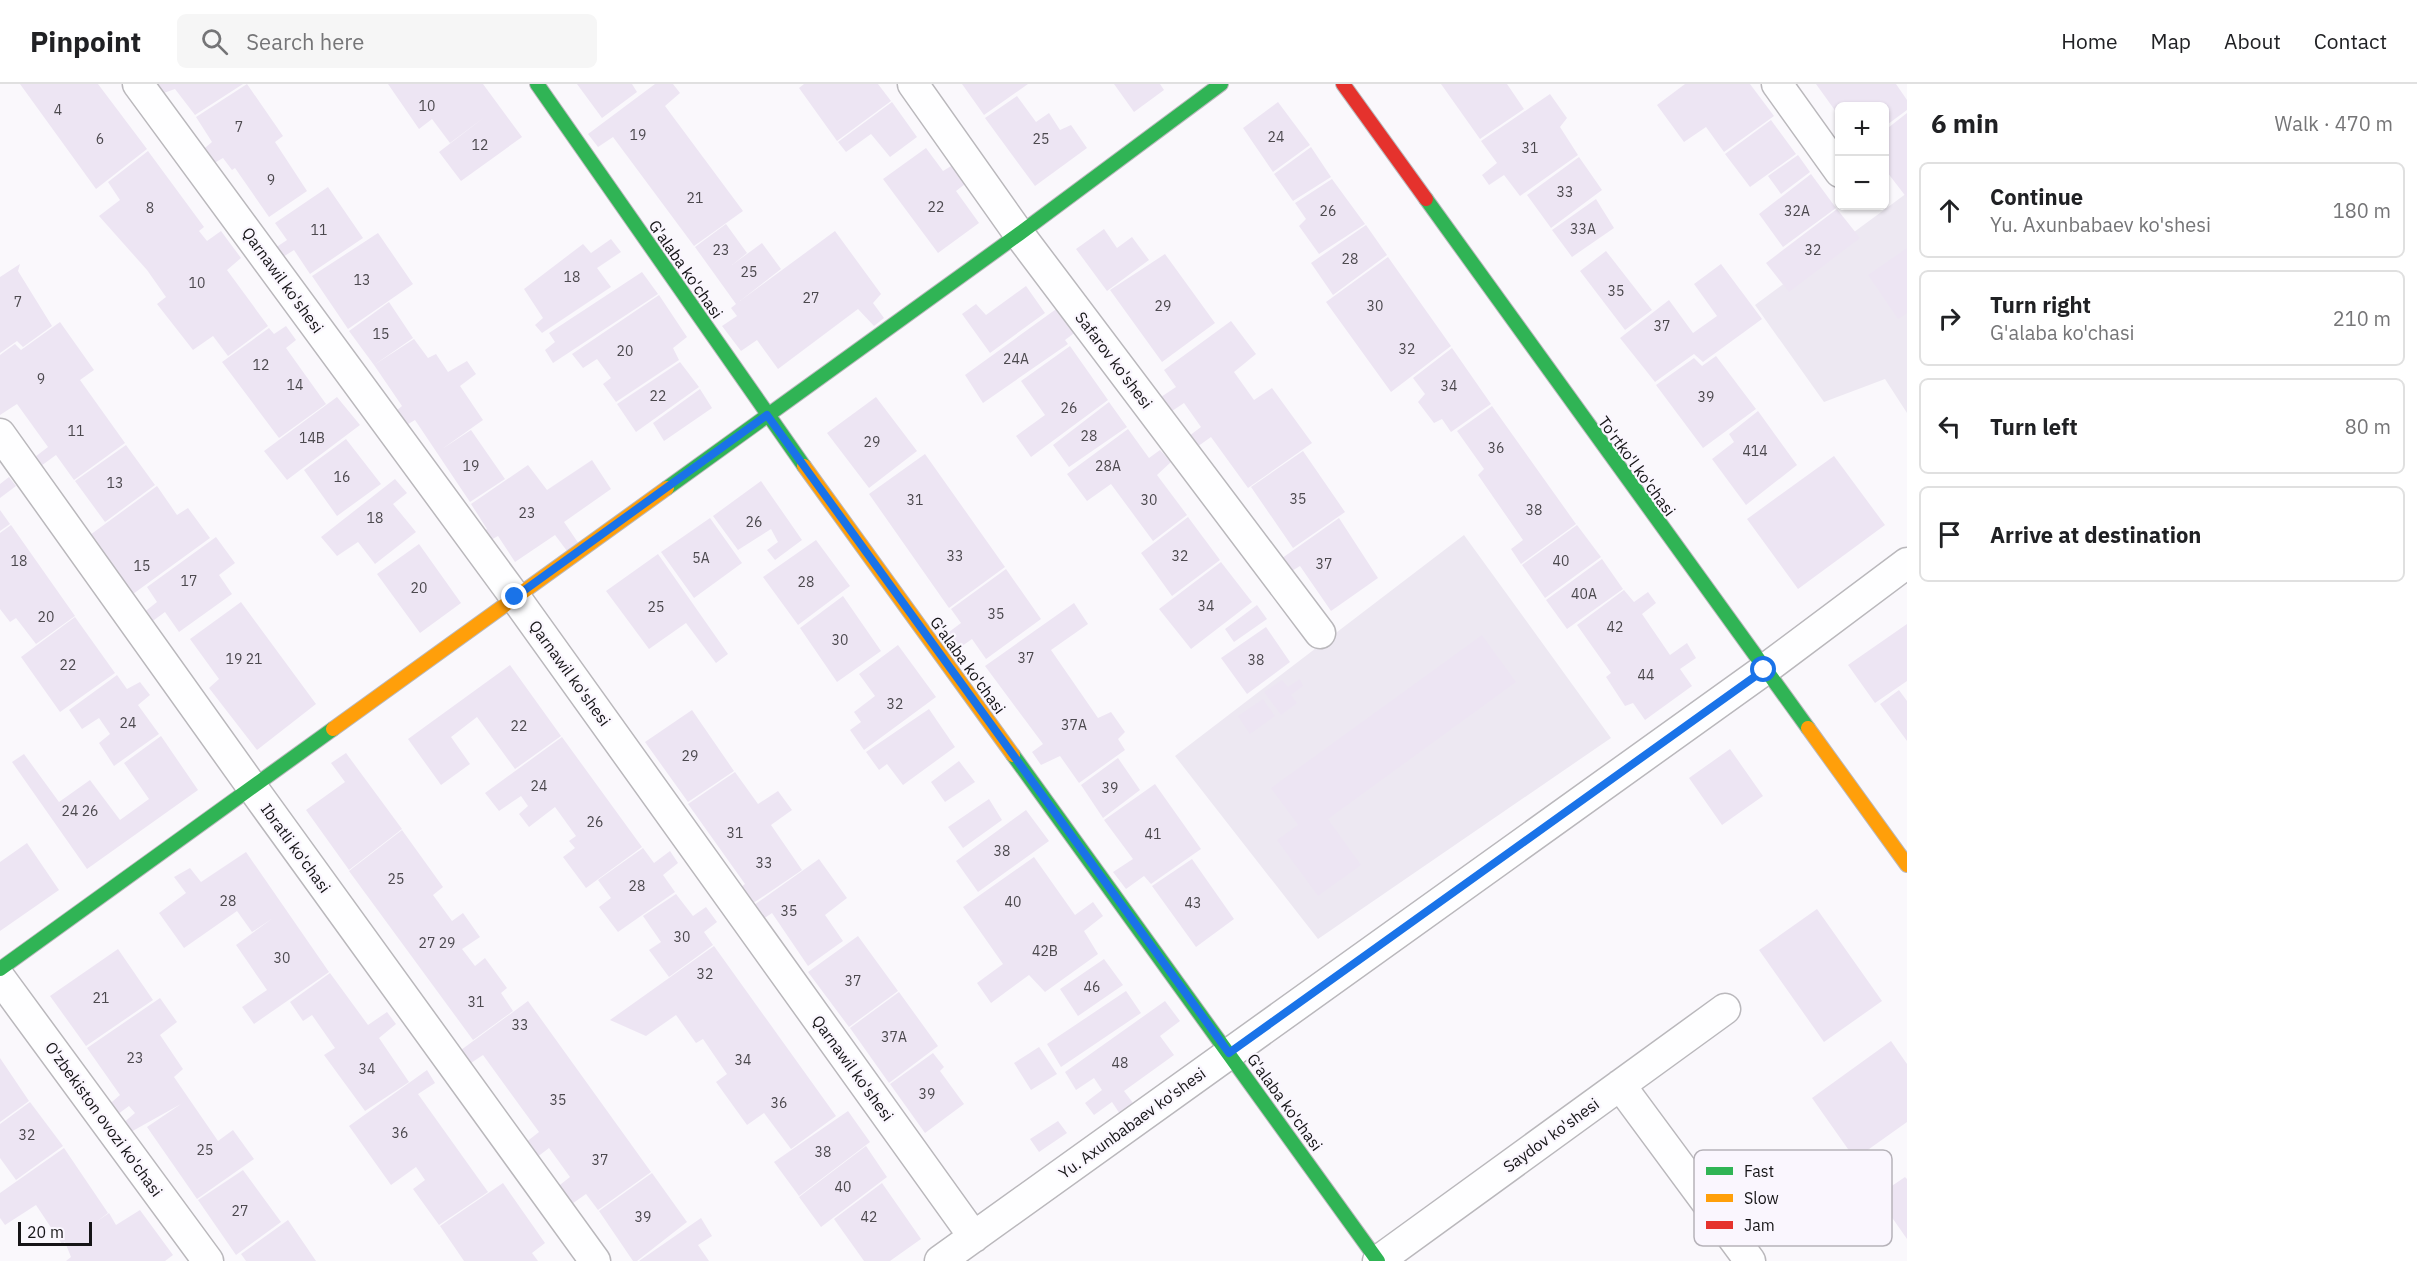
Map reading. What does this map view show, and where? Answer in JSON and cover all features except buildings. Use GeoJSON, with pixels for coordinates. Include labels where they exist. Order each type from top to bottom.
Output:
{"type":"FeatureCollection","features":[{"type":"Feature","properties":{"kind":"street","name":"Qarnawil ko'shesi"},"geometry":{"type":"LineString","coordinates":[[138,84],[515,597],[974,1237]]}},
{"type":"Feature","properties":{"kind":"street","name":"G'alaba ko'chasi"},"geometry":{"type":"LineString","coordinates":[[537,84],[767,415],[1378,1261]]}},
{"type":"Feature","properties":{"kind":"street","name":"Safarov ko'shesi"},"geometry":{"type":"LineString","coordinates":[[913,84],[1019,234],[1320,633]]}},
{"type":"Feature","properties":{"kind":"street"},"geometry":{"type":"LineString","coordinates":[[0,969],[1019,234],[1221,84]]}},
{"type":"Feature","properties":{"kind":"street","name":"To'rtko'l ko'chasi"},"geometry":{"type":"LineString","coordinates":[[1342,84],[1907,865]]}},
{"type":"Feature","properties":{"kind":"street"},"geometry":{"type":"LineString","coordinates":[[1777,84],[1835,166]]}},
{"type":"Feature","properties":{"kind":"street","name":"Ibratli ko'chasi"},"geometry":{"type":"LineString","coordinates":[[0,434],[595,1261]]}},
{"type":"Feature","properties":{"kind":"street","name":"Yu. Axunbabaev ko'shesi"},"geometry":{"type":"LineString","coordinates":[[940,1261],[1764,670],[1907,563]]}},
{"type":"Feature","properties":{"kind":"street","name":"O'zbekiston ovozi ko'chasi"},"geometry":{"type":"LineString","coordinates":[[0,978],[208,1261]]}},
{"type":"Feature","properties":{"kind":"street","name":"Saydov ko'shesi"},"geometry":{"type":"LineString","coordinates":[[1378,1261],[1725,1009]]}},
{"type":"Feature","properties":{"kind":"street"},"geometry":{"type":"LineString","coordinates":[[1620,1085],[1694,1185]]}},
{"type":"Feature","properties":{"kind":"street"},"geometry":{"type":"LineString","coordinates":[[1739,1246],[1750,1261]]}},
{"type":"Feature","properties":{"kind":"shaded area"},"geometry":{"type":"Polygon","coordinates":[[[1907,193],[1907,413],[1885,379],[1824,402],[1755,305],[1884,210],[1889,210],[1889,206],[1907,193]]]}},
{"type":"Feature","properties":{"kind":"shaded area"},"geometry":{"type":"Polygon","coordinates":[[[1464,535],[1611,738],[1318,939],[1175,756],[1464,535]]]}},
{"type":"Feature","properties":{"kind":"traffic: fast"},"geometry":{"type":"LineString","coordinates":[[537,84],[804,466]]}},
{"type":"Feature","properties":{"kind":"traffic: fast"},"geometry":{"type":"LineString","coordinates":[[667,488],[1019,234],[1221,84]]}},
{"type":"Feature","properties":{"kind":"traffic: fast"},"geometry":{"type":"LineString","coordinates":[[1426,199],[1808,728]]}},
{"type":"Feature","properties":{"kind":"traffic: fast"},"geometry":{"type":"LineString","coordinates":[[0,969],[333,729]]}},
{"type":"Feature","properties":{"kind":"traffic: fast"},"geometry":{"type":"LineString","coordinates":[[1013,755],[1378,1261]]}},
{"type":"Feature","properties":{"kind":"traffic: slow"},"geometry":{"type":"LineString","coordinates":[[804,466],[1013,755]]}},
{"type":"Feature","properties":{"kind":"traffic: slow"},"geometry":{"type":"LineString","coordinates":[[333,729],[667,488]]}},
{"type":"Feature","properties":{"kind":"traffic: slow"},"geometry":{"type":"LineString","coordinates":[[1808,728],[1907,865]]}},
{"type":"Feature","properties":{"kind":"traffic: jam"},"geometry":{"type":"LineString","coordinates":[[1343,84],[1426,199]]}},
{"type":"Feature","properties":{"kind":"route"},"geometry":{"type":"LineString","coordinates":[[515,597],[767,415],[1229,1053],[1764,670]]}}]}
